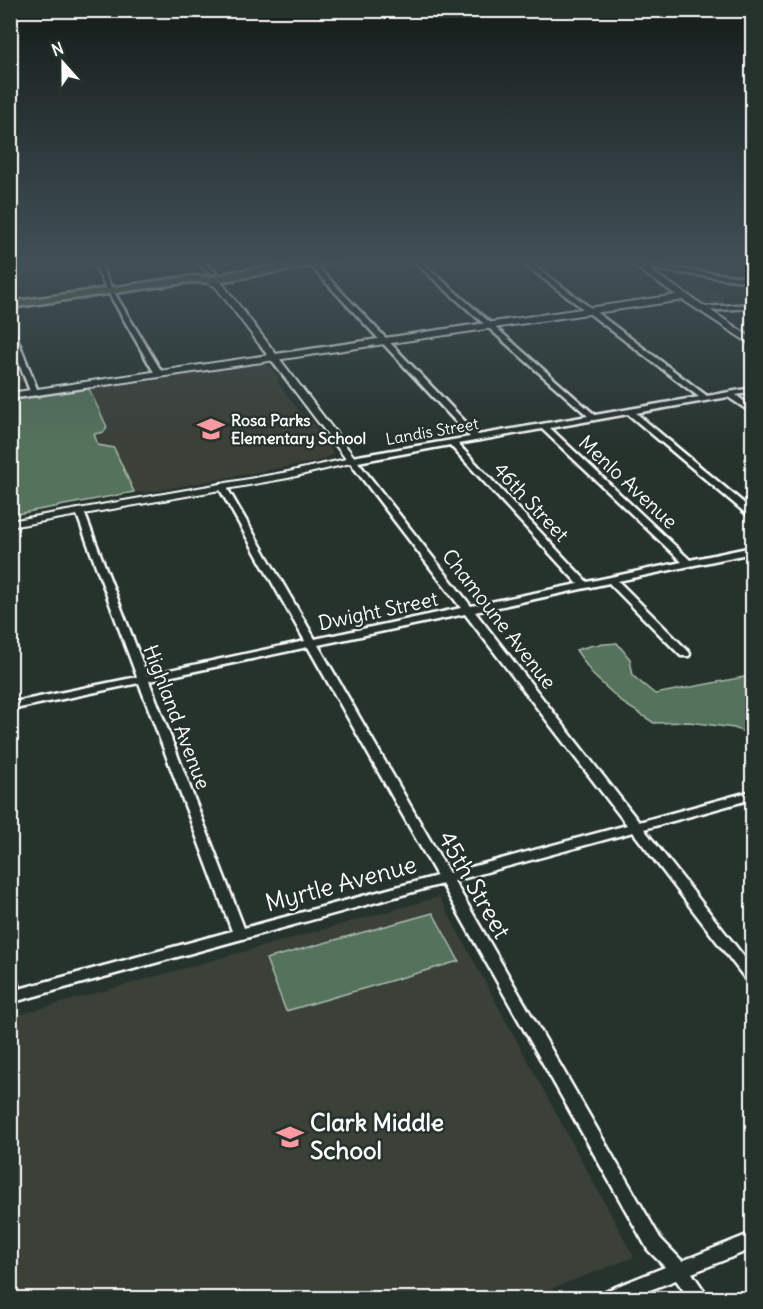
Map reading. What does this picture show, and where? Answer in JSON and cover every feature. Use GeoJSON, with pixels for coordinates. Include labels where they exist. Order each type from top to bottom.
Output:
{"type":"FeatureCollection","features":[{"type":"Feature","properties":{"kind":"main road"},"geometry":{"type":"LineString","coordinates":[[10,396],[517,321]]}},
{"type":"Feature","properties":{"kind":"main road"},"geometry":{"type":"LineString","coordinates":[[721,321],[753,342]]}},
{"type":"Feature","properties":{"kind":"main road"},"geometry":{"type":"LineString","coordinates":[[10,387],[34,391]]}},
{"type":"Feature","properties":{"kind":"street"},"geometry":{"type":"LineString","coordinates":[[128,321],[159,374]]}},
{"type":"Feature","properties":{"kind":"street","name":"Chamoune Avenue"},"geometry":{"type":"LineString","coordinates":[[247,321],[466,610],[753,977]]}},
{"type":"Feature","properties":{"kind":"street"},"geometry":{"type":"LineString","coordinates":[[365,321],[476,438]]}},
{"type":"Feature","properties":{"kind":"street","name":"Menlo Avenue"},"geometry":{"type":"LineString","coordinates":[[484,321],[594,417]]}},
{"type":"Feature","properties":{"kind":"street"},"geometry":{"type":"LineString","coordinates":[[602,321],[705,398]]}},
{"type":"Feature","properties":{"kind":"street"},"geometry":{"type":"LineString","coordinates":[[10,328],[34,391]]}},
{"type":"Feature","properties":{"kind":"street","name":"Landis Street"},"geometry":{"type":"LineString","coordinates":[[10,524],[352,460],[753,390]]}},
{"type":"Feature","properties":{"kind":"street"},"geometry":{"type":"LineString","coordinates":[[729,394],[753,411]]}},
{"type":"Feature","properties":{"kind":"street"},"geometry":{"type":"LineString","coordinates":[[629,411],[753,514]]}},
{"type":"Feature","properties":{"kind":"street","name":"Menlo Avenue"},"geometry":{"type":"LineString","coordinates":[[543,426],[688,563]]}},
{"type":"Feature","properties":{"kind":"street","name":"46th Street"},"geometry":{"type":"LineString","coordinates":[[452,442],[584,585]]}},
{"type":"Feature","properties":{"kind":"street","name":"45th Street"},"geometry":{"type":"LineString","coordinates":[[222,486],[654,1245],[680,1271],[699,1299]]}},
{"type":"Feature","properties":{"kind":"street","name":"Highland Avenue"},"geometry":{"type":"LineString","coordinates":[[80,512],[240,935]]}},
{"type":"Feature","properties":{"kind":"street","name":"Dwight Street"},"geometry":{"type":"LineString","coordinates":[[10,708],[688,563],[750,552]]}},
{"type":"Feature","properties":{"kind":"street"},"geometry":{"type":"LineString","coordinates":[[611,580],[685,654]]}},
{"type":"Feature","properties":{"kind":"street","name":"Myrtle Avenue"},"geometry":{"type":"LineString","coordinates":[[12,997],[753,795]]}},
{"type":"Feature","properties":{"kind":"street"},"geometry":{"type":"LineString","coordinates":[[10,977],[12,997]]}},
{"type":"Feature","properties":{"kind":"street"},"geometry":{"type":"LineString","coordinates":[[609,1299],[753,1241]]}},
{"type":"Feature","properties":{"kind":"shaded area"},"geometry":{"type":"Polygon","coordinates":[[[11,340],[25,381],[11,383],[11,340]]]}},
{"type":"Feature","properties":{"kind":"shaded area","name":"Rosa Parks Elementary School"},"geometry":{"type":"Polygon","coordinates":[[[268,365],[279,378],[277,382],[303,416],[309,418],[334,454],[318,461],[144,493],[134,492],[114,449],[98,445],[94,434],[107,427],[89,389],[268,365]]]}},
{"type":"Feature","properties":{"kind":"shaded area","name":"Clark Middle School"},"geometry":{"type":"Polygon","coordinates":[[[439,897],[634,1257],[527,1298],[11,1298],[11,1017],[439,897]]]}},
{"type":"Feature","properties":{"kind":"green space"},"geometry":{"type":"Polygon","coordinates":[[[89,389],[107,427],[104,432],[94,434],[98,445],[114,448],[134,492],[11,515],[11,401],[89,389]]]}},
{"type":"Feature","properties":{"kind":"green space"},"geometry":{"type":"Polygon","coordinates":[[[617,643],[630,659],[633,676],[655,694],[749,676],[752,679],[752,735],[734,728],[689,722],[654,723],[623,703],[593,675],[576,650],[593,645],[617,643]]]}},
{"type":"Feature","properties":{"kind":"green space"},"geometry":{"type":"Polygon","coordinates":[[[433,913],[459,961],[286,1011],[266,959],[433,913]]]}},
{"type":"Feature","properties":{"kind":"place","name":"Rosa Parks Elementary School"},"geometry":{"type":"Point","coordinates":[211,429]}},
{"type":"Feature","properties":{"kind":"place","name":"Clark Middle School"},"geometry":{"type":"Point","coordinates":[290,1137]}}]}
